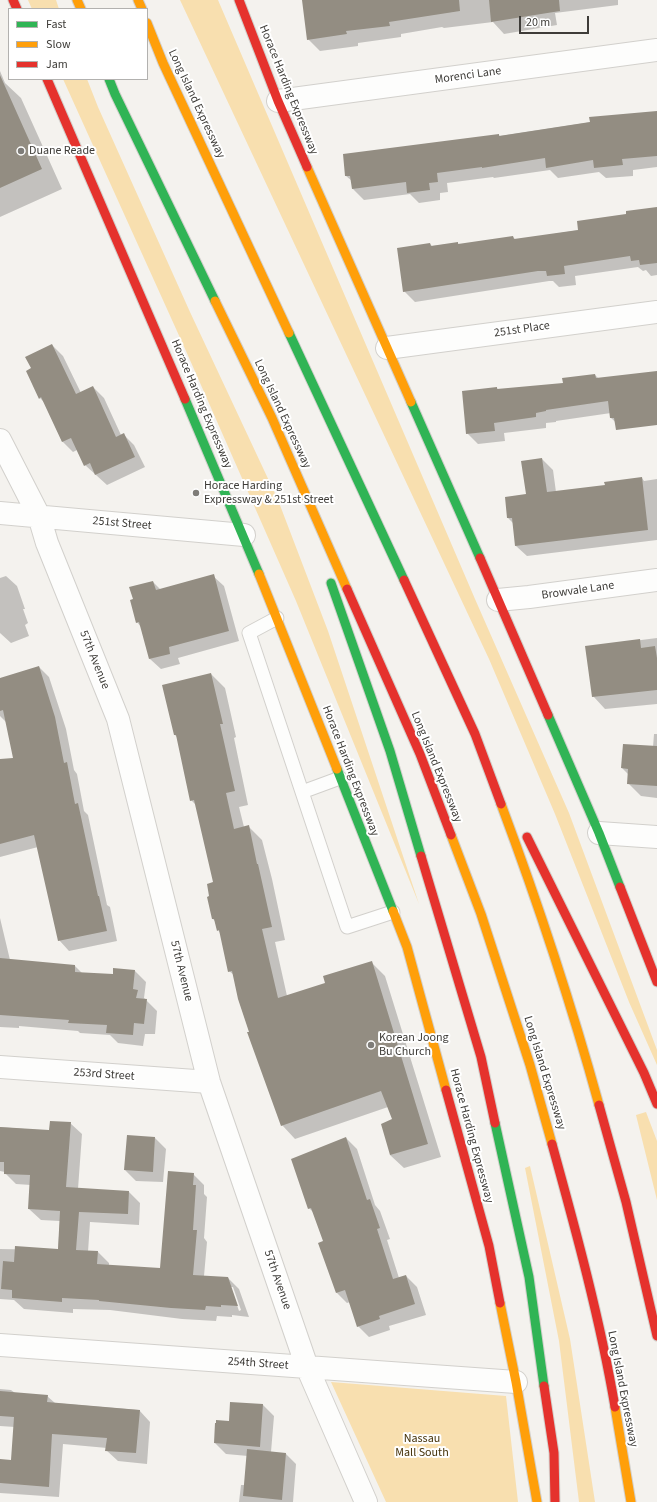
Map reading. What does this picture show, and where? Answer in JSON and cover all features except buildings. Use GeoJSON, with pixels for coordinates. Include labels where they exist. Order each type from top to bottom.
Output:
{"type":"FeatureCollection","features":[{"type":"Feature","properties":{"kind":"main road","name":"Horace Harding Expressway"},"geometry":{"type":"LineString","coordinates":[[239,0],[278,101],[599,833],[657,982]]}},
{"type":"Feature","properties":{"kind":"main road","name":"Long Island Expressway"},"geometry":{"type":"LineString","coordinates":[[148,26],[166,71],[476,734],[533,889],[584,1048],[626,1202],[657,1336]]}},
{"type":"Feature","properties":{"kind":"main road","name":"Horace Harding Expressway"},"geometry":{"type":"LineString","coordinates":[[47,80],[244,535],[407,947],[489,1246],[516,1382],[537,1502]]}},
{"type":"Feature","properties":{"kind":"main road","name":"Long Island Expressway"},"geometry":{"type":"LineString","coordinates":[[109,80],[272,418],[420,754],[481,914],[530,1064],[574,1222],[610,1379],[631,1502]]}},
{"type":"Feature","properties":{"kind":"main road"},"geometry":{"type":"LineString","coordinates":[[272,418],[317,544]]}},
{"type":"Feature","properties":{"kind":"main road"},"geometry":{"type":"LineString","coordinates":[[327,573],[390,751],[481,1057],[529,1277],[554,1453],[555,1502]]}},
{"type":"Feature","properties":{"kind":"main road"},"geometry":{"type":"LineString","coordinates":[[476,734],[514,811]]}},
{"type":"Feature","properties":{"kind":"main road"},"geometry":{"type":"LineString","coordinates":[[521,826],[644,1073],[657,1104]]}},
{"type":"Feature","properties":{"kind":"street","name":"Morenci Lane"},"geometry":{"type":"LineString","coordinates":[[278,101],[657,50]]}},
{"type":"Feature","properties":{"kind":"street","name":"251st Place"},"geometry":{"type":"LineString","coordinates":[[387,348],[657,312]]}},
{"type":"Feature","properties":{"kind":"street","name":"57th Avenue"},"geometry":{"type":"LineString","coordinates":[[0,440],[39,516],[47,543],[118,719],[209,1082],[307,1367],[366,1502]]}},
{"type":"Feature","properties":{"kind":"street","name":"251st Street"},"geometry":{"type":"LineString","coordinates":[[0,513],[244,535]]}},
{"type":"Feature","properties":{"kind":"street","name":"Browvale Lane"},"geometry":{"type":"LineString","coordinates":[[498,600],[657,580]]}},
{"type":"Feature","properties":{"kind":"street"},"geometry":{"type":"LineString","coordinates":[[599,833],[657,837]]}},
{"type":"Feature","properties":{"kind":"street","name":"253rd Street"},"geometry":{"type":"LineString","coordinates":[[0,1067],[209,1082]]}},
{"type":"Feature","properties":{"kind":"street","name":"254th Street"},"geometry":{"type":"LineString","coordinates":[[0,1345],[516,1382]]}},
{"type":"Feature","properties":{"kind":"lane"},"geometry":{"type":"LineString","coordinates":[[277,618],[249,633],[347,928],[393,912]]}},
{"type":"Feature","properties":{"kind":"lane"},"geometry":{"type":"LineString","coordinates":[[302,792],[340,778]]}},
{"type":"Feature","properties":{"kind":"green space"},"geometry":{"type":"Polygon","coordinates":[[[28,0],[56,0],[59,8],[32,8],[28,0]]]}},
{"type":"Feature","properties":{"kind":"green space"},"geometry":{"type":"Polygon","coordinates":[[[180,0],[218,0],[475,599],[569,813],[657,1050],[657,1065],[629,1002],[555,814],[489,659],[180,0]]]}},
{"type":"Feature","properties":{"kind":"green space"},"geometry":{"type":"Polygon","coordinates":[[[63,80],[87,80],[98,107],[190,312],[278,500],[328,631],[419,904],[296,601],[186,351],[63,80]]]}},
{"type":"Feature","properties":{"kind":"green space"},"geometry":{"type":"Polygon","coordinates":[[[646,1112],[657,1141],[657,1200],[636,1115],[646,1112]]]}},
{"type":"Feature","properties":{"kind":"green space"},"geometry":{"type":"Polygon","coordinates":[[[530,1166],[570,1339],[595,1502],[579,1502],[559,1341],[525,1168],[530,1166]]]}},
{"type":"Feature","properties":{"kind":"green space","name":"Nassau Mall South"},"geometry":{"type":"Polygon","coordinates":[[[331,1382],[506,1396],[518,1502],[386,1502],[331,1382]]]}},
{"type":"Feature","properties":{"kind":"traffic: fast"},"geometry":{"type":"LineString","coordinates":[[109,80],[215,301]]}},
{"type":"Feature","properties":{"kind":"traffic: fast"},"geometry":{"type":"LineString","coordinates":[[289,333],[404,580]]}},
{"type":"Feature","properties":{"kind":"traffic: fast"},"geometry":{"type":"LineString","coordinates":[[185,399],[259,574]]}},
{"type":"Feature","properties":{"kind":"traffic: fast"},"geometry":{"type":"LineString","coordinates":[[411,402],[480,558]]}},
{"type":"Feature","properties":{"kind":"traffic: fast"},"geometry":{"type":"LineString","coordinates":[[331,583],[390,751],[421,856]]}},
{"type":"Feature","properties":{"kind":"traffic: fast"},"geometry":{"type":"LineString","coordinates":[[548,715],[599,833],[620,887]]}},
{"type":"Feature","properties":{"kind":"traffic: fast"},"geometry":{"type":"LineString","coordinates":[[337,769],[393,911]]}},
{"type":"Feature","properties":{"kind":"traffic: fast"},"geometry":{"type":"LineString","coordinates":[[495,1123],[529,1277],[544,1386]]}},
{"type":"Feature","properties":{"kind":"traffic: slow"},"geometry":{"type":"LineString","coordinates":[[77,0],[81,8]]}},
{"type":"Feature","properties":{"kind":"traffic: slow"},"geometry":{"type":"LineString","coordinates":[[138,0],[142,8]]}},
{"type":"Feature","properties":{"kind":"traffic: slow"},"geometry":{"type":"LineString","coordinates":[[148,26],[163,63],[289,333]]}},
{"type":"Feature","properties":{"kind":"traffic: slow"},"geometry":{"type":"LineString","coordinates":[[307,167],[411,402]]}},
{"type":"Feature","properties":{"kind":"traffic: slow"},"geometry":{"type":"LineString","coordinates":[[215,301],[272,418],[347,589]]}},
{"type":"Feature","properties":{"kind":"traffic: slow"},"geometry":{"type":"LineString","coordinates":[[259,574],[337,769]]}},
{"type":"Feature","properties":{"kind":"traffic: slow"},"geometry":{"type":"LineString","coordinates":[[501,804],[553,953],[599,1105]]}},
{"type":"Feature","properties":{"kind":"traffic: slow"},"geometry":{"type":"LineString","coordinates":[[451,835],[481,914],[530,1065],[552,1144]]}},
{"type":"Feature","properties":{"kind":"traffic: slow"},"geometry":{"type":"LineString","coordinates":[[393,911],[407,947],[446,1090]]}},
{"type":"Feature","properties":{"kind":"traffic: slow"},"geometry":{"type":"LineString","coordinates":[[500,1303],[516,1382],[537,1502]]}},
{"type":"Feature","properties":{"kind":"traffic: slow"},"geometry":{"type":"LineString","coordinates":[[615,1407],[631,1502]]}},
{"type":"Feature","properties":{"kind":"traffic: jam"},"geometry":{"type":"LineString","coordinates":[[13,0],[17,8]]}},
{"type":"Feature","properties":{"kind":"traffic: jam"},"geometry":{"type":"LineString","coordinates":[[239,0],[278,101],[307,167]]}},
{"type":"Feature","properties":{"kind":"traffic: jam"},"geometry":{"type":"LineString","coordinates":[[47,80],[185,399]]}},
{"type":"Feature","properties":{"kind":"traffic: jam"},"geometry":{"type":"LineString","coordinates":[[480,558],[548,715]]}},
{"type":"Feature","properties":{"kind":"traffic: jam"},"geometry":{"type":"LineString","coordinates":[[404,580],[475,734],[501,804]]}},
{"type":"Feature","properties":{"kind":"traffic: jam"},"geometry":{"type":"LineString","coordinates":[[347,589],[420,754],[451,835]]}},
{"type":"Feature","properties":{"kind":"traffic: jam"},"geometry":{"type":"LineString","coordinates":[[527,837],[644,1073],[657,1104]]}},
{"type":"Feature","properties":{"kind":"traffic: jam"},"geometry":{"type":"LineString","coordinates":[[421,856],[481,1057],[495,1123]]}},
{"type":"Feature","properties":{"kind":"traffic: jam"},"geometry":{"type":"LineString","coordinates":[[620,887],[657,982]]}},
{"type":"Feature","properties":{"kind":"traffic: jam"},"geometry":{"type":"LineString","coordinates":[[446,1090],[489,1246],[500,1303]]}},
{"type":"Feature","properties":{"kind":"traffic: jam"},"geometry":{"type":"LineString","coordinates":[[599,1105],[626,1202],[657,1336]]}},
{"type":"Feature","properties":{"kind":"traffic: jam"},"geometry":{"type":"LineString","coordinates":[[552,1144],[579,1242],[595,1308],[615,1407]]}},
{"type":"Feature","properties":{"kind":"traffic: jam"},"geometry":{"type":"LineString","coordinates":[[544,1386],[554,1453],[555,1502]]}},
{"type":"Feature","properties":{"kind":"place","name":"Duane Reade"},"geometry":{"type":"Point","coordinates":[21,151]}},
{"type":"Feature","properties":{"kind":"place","name":"Horace Harding Expressway & 251st Street"},"geometry":{"type":"Point","coordinates":[196,493]}},
{"type":"Feature","properties":{"kind":"place","name":"Korean Joong Bu Church"},"geometry":{"type":"Point","coordinates":[371,1045]}}]}
